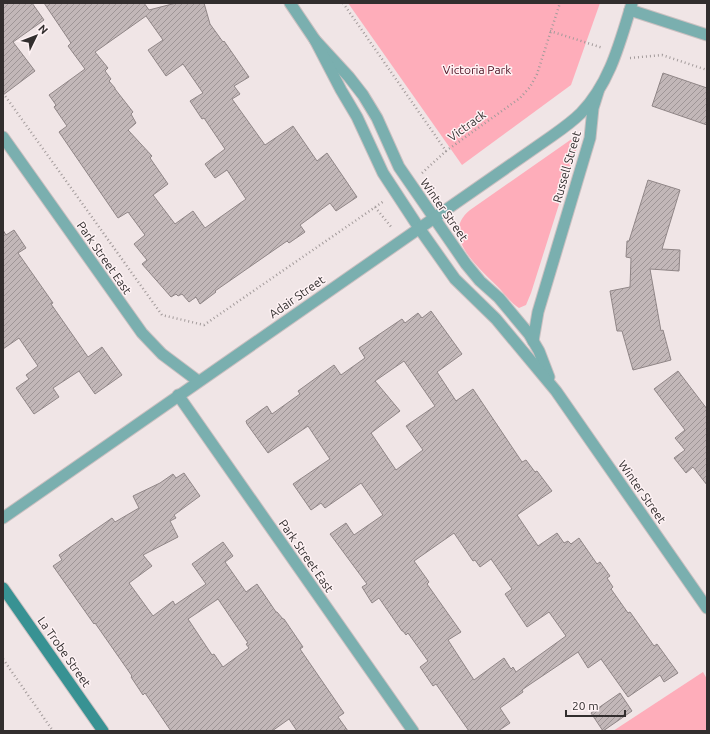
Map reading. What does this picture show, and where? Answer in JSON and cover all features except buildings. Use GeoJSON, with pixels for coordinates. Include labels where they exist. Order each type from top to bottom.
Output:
{"type":"FeatureCollection","features":[{"type":"Feature","properties":{"kind":"main road","name":"La Trobe Street"},"geometry":{"type":"LineString","coordinates":[[3,588],[103,731]]}},
{"type":"Feature","properties":{"kind":"street","name":"Winter Street"},"geometry":{"type":"LineString","coordinates":[[290,3],[315,40],[357,117],[383,173],[419,228],[455,279],[493,316],[556,390],[707,608]]}},
{"type":"Feature","properties":{"kind":"street"},"geometry":{"type":"LineString","coordinates":[[631,7],[707,34]]}},
{"type":"Feature","properties":{"kind":"street","name":"Russell Street"},"geometry":{"type":"LineString","coordinates":[[533,341],[536,319],[590,138],[593,108],[599,90],[614,58],[631,7]]}},
{"type":"Feature","properties":{"kind":"street","name":"Winter Street"},"geometry":{"type":"LineString","coordinates":[[315,40],[350,77],[363,95],[377,118],[393,155],[409,182],[469,268],[520,322],[533,341],[556,390]]}},
{"type":"Feature","properties":{"kind":"street","name":"Adair Street"},"geometry":{"type":"LineString","coordinates":[[3,518],[568,124],[581,113],[599,90]]}},
{"type":"Feature","properties":{"kind":"street","name":"Park Street East"},"geometry":{"type":"LineString","coordinates":[[3,137],[138,328],[162,354],[198,381]]}},
{"type":"Feature","properties":{"kind":"street","name":"Park Street East"},"geometry":{"type":"LineString","coordinates":[[178,395],[413,731]]}},
{"type":"Feature","properties":{"kind":"path","name":"Victrack"},"geometry":{"type":"LineString","coordinates":[[343,3],[446,151],[520,98],[530,87],[537,74],[560,3]]}},
{"type":"Feature","properties":{"kind":"path"},"geometry":{"type":"LineString","coordinates":[[3,93],[162,315],[204,325],[395,193]]}},
{"type":"Feature","properties":{"kind":"path"},"geometry":{"type":"LineString","coordinates":[[409,182],[446,151]]}},
{"type":"Feature","properties":{"kind":"path"},"geometry":{"type":"LineString","coordinates":[[3,659],[53,731]]}},
{"type":"Feature","properties":{"kind":"green space","name":"Victoria Park"},"geometry":{"type":"Polygon","coordinates":[[[348,3],[600,3],[571,85],[462,165],[348,3]]]}},
{"type":"Feature","properties":{"kind":"green space"},"geometry":{"type":"Polygon","coordinates":[[[578,136],[579,141],[531,293],[526,305],[519,308],[510,301],[472,261],[465,251],[460,240],[459,230],[462,220],[470,210],[578,136]]]}},
{"type":"Feature","properties":{"kind":"green space"},"geometry":{"type":"Polygon","coordinates":[[[703,672],[707,679],[707,731],[613,731],[703,672]]]}}]}
